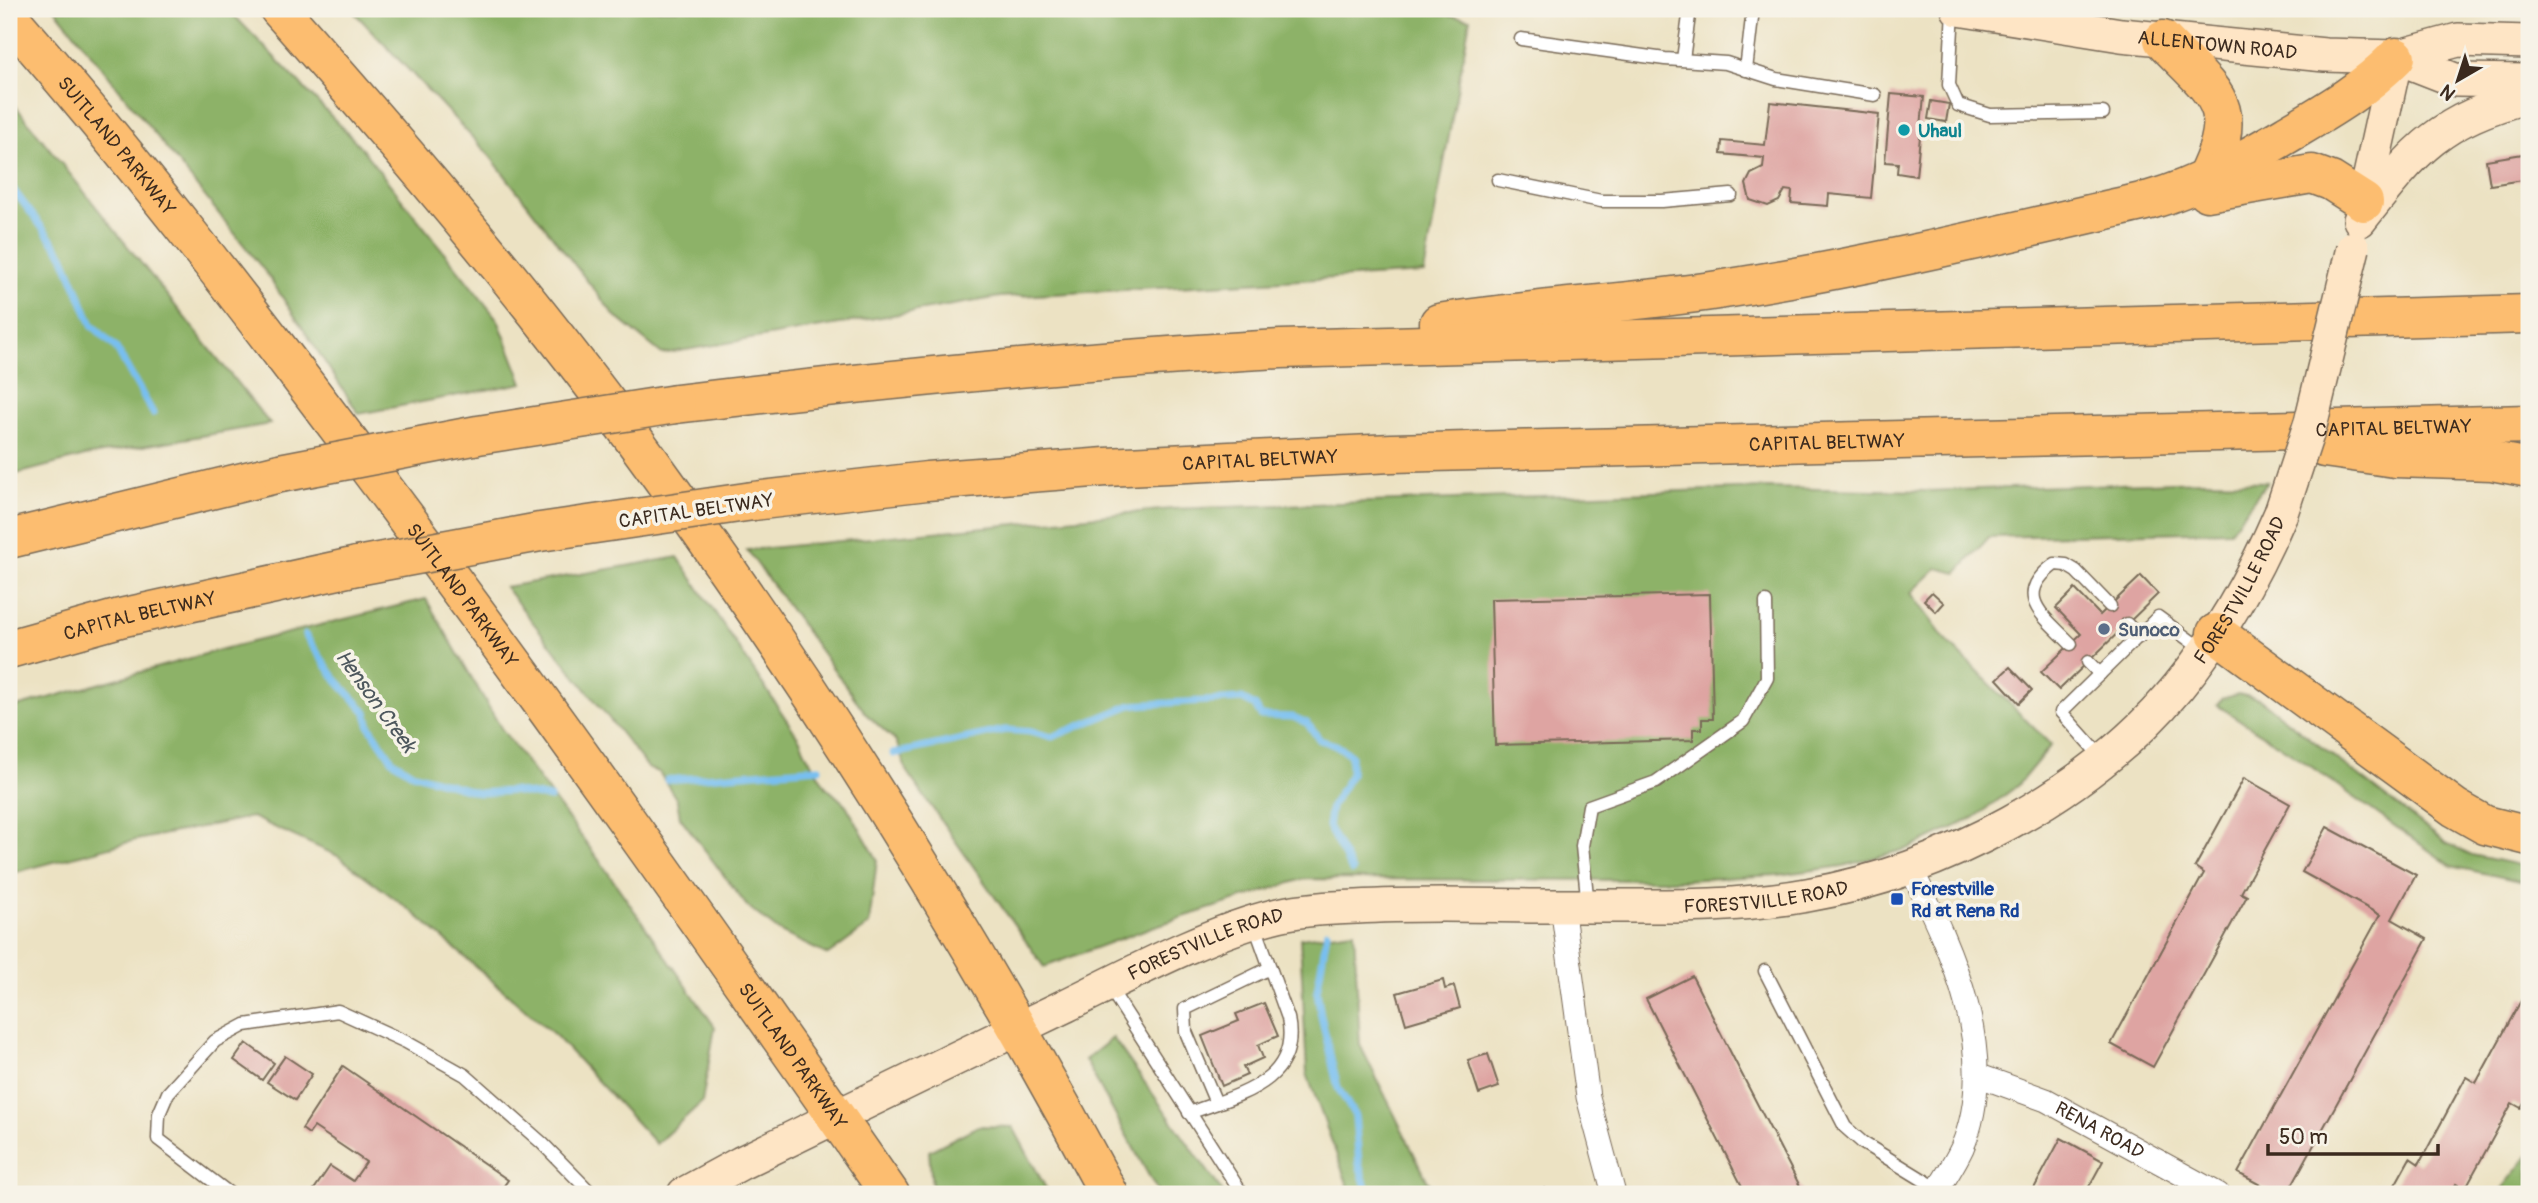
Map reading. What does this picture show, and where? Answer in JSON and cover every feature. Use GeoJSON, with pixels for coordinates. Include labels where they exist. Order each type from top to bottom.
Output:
{"type":"FeatureCollection","features":[{"type":"Feature","properties":{"kind":"highway"},"geometry":{"type":"LineString","coordinates":[[279,9],[438,192],[671,489],[851,757],[1017,1029],[1109,1194]]}},
{"type":"Feature","properties":{"kind":"highway","name":"SUITLAND PARKWAY"},"geometry":{"type":"LineString","coordinates":[[9,17],[204,253],[409,521],[597,777],[890,1194]]}},
{"type":"Feature","properties":{"kind":"highway"},"geometry":{"type":"LineString","coordinates":[[2164,40],[2221,106],[2224,119],[2222,143],[2189,187]]}},
{"type":"Feature","properties":{"kind":"highway"},"geometry":{"type":"LineString","coordinates":[[1281,349],[1502,313],[1619,304],[1722,289],[1963,241],[2189,187],[2348,97],[2396,57]]}},
{"type":"Feature","properties":{"kind":"highway"},"geometry":{"type":"LineString","coordinates":[[2189,187],[2218,190],[2312,174],[2331,181],[2359,223]]}},
{"type":"Feature","properties":{"kind":"highway"},"geometry":{"type":"LineString","coordinates":[[9,539],[281,473],[478,435],[676,404],[887,379],[1108,358],[1281,349],[2529,314]]}},
{"type":"Feature","properties":{"kind":"highway","name":"CAPITAL BELTWAY"},"geometry":{"type":"LineString","coordinates":[[9,649],[120,618],[357,566],[540,532],[753,501],[928,481],[1106,467],[1392,453],[2529,424]]}},
{"type":"Feature","properties":{"kind":"highway"},"geometry":{"type":"LineString","coordinates":[[2210,432],[2395,458],[2469,459],[2529,468]]}},
{"type":"Feature","properties":{"kind":"highway"},"geometry":{"type":"LineString","coordinates":[[2210,642],[2455,808],[2485,825],[2529,836]]}},
{"type":"Feature","properties":{"kind":"main road","name":"ALLENTOWN ROAD"},"geometry":{"type":"LineString","coordinates":[[1956,9],[2164,40],[2300,53],[2396,57],[2458,40],[2529,42]]}},
{"type":"Feature","properties":{"kind":"main road","name":"FORESTVILLE ROAD"},"geometry":{"type":"LineString","coordinates":[[684,1194],[714,1176],[1108,985],[1254,922],[1306,910],[1378,905],[1575,906],[1745,902],[1804,896],[1911,869],[2025,812],[2103,759],[2160,708],[2210,642],[2262,554],[2281,513],[2316,402],[2396,57]]}},
{"type":"Feature","properties":{"kind":"main road","name":"ALLENTOWN ROAD"},"geometry":{"type":"LineString","coordinates":[[2396,57],[2455,80],[2529,81]]}},
{"type":"Feature","properties":{"kind":"main road"},"geometry":{"type":"LineString","coordinates":[[2359,223],[2401,169],[2437,134],[2473,114],[2529,96]]}},
{"type":"Feature","properties":{"kind":"street"},"geometry":{"type":"LineString","coordinates":[[1911,869],[1929,906],[1966,1000],[1977,1075],[1973,1108],[1962,1147],[1936,1192]]}},
{"type":"Feature","properties":{"kind":"street"},"geometry":{"type":"LineString","coordinates":[[1575,906],[1588,1097],[1614,1194]]}},
{"type":"Feature","properties":{"kind":"street","name":"RENA ROAD"},"geometry":{"type":"LineString","coordinates":[[1977,1075],[2046,1100],[2218,1194]]}},
{"type":"Feature","properties":{"kind":"lane"},"geometry":{"type":"LineString","coordinates":[[1684,60],[1684,40],[1690,9]]}},
{"type":"Feature","properties":{"kind":"lane"},"geometry":{"type":"LineString","coordinates":[[1746,70],[1753,9]]}},
{"type":"Feature","properties":{"kind":"lane"},"geometry":{"type":"LineString","coordinates":[[1956,9],[1949,85],[1958,105],[1990,115],[2104,113]]}},
{"type":"Feature","properties":{"kind":"lane"},"geometry":{"type":"LineString","coordinates":[[1521,38],[1684,60],[1726,63],[1776,79],[1875,95]]}},
{"type":"Feature","properties":{"kind":"lane"},"geometry":{"type":"LineString","coordinates":[[1498,180],[1601,201],[1731,195]]}},
{"type":"Feature","properties":{"kind":"lane"},"geometry":{"type":"LineString","coordinates":[[2071,644],[2034,603],[2032,589],[2041,575],[2055,565],[2066,565],[2109,606]]}},
{"type":"Feature","properties":{"kind":"lane"},"geometry":{"type":"LineString","coordinates":[[1575,906],[1589,806],[1656,782],[1743,721],[1767,678],[1766,602]]}},
{"type":"Feature","properties":{"kind":"lane"},"geometry":{"type":"LineString","coordinates":[[2103,759],[2061,712],[2158,617],[2210,642]]}},
{"type":"Feature","properties":{"kind":"lane"},"geometry":{"type":"LineString","coordinates":[[2127,624],[2138,636]]}},
{"type":"Feature","properties":{"kind":"lane"},"geometry":{"type":"LineString","coordinates":[[2088,662],[2100,674]]}},
{"type":"Feature","properties":{"kind":"lane"},"geometry":{"type":"LineString","coordinates":[[1189,1113],[1262,1083],[1282,1064],[1289,1051],[1291,1031],[1288,1018],[1254,922]]}},
{"type":"Feature","properties":{"kind":"lane"},"geometry":{"type":"LineString","coordinates":[[1216,1103],[1186,1032],[1183,1017],[1185,1009],[1270,968]]}},
{"type":"Feature","properties":{"kind":"lane"},"geometry":{"type":"LineString","coordinates":[[1765,971],[1845,1127],[1863,1143],[1936,1192]]}},
{"type":"Feature","properties":{"kind":"lane"},"geometry":{"type":"LineString","coordinates":[[1108,985],[1242,1194]]}},
{"type":"Feature","properties":{"kind":"lane"},"geometry":{"type":"LineString","coordinates":[[230,1194],[158,1139],[159,1114],[168,1093],[215,1041],[245,1025],[338,1011],[406,1042],[465,1075],[542,1143],[592,1194]]}},
{"type":"Feature","properties":{"kind":"green space"},"geometry":{"type":"Polygon","coordinates":[[[55,9],[228,9],[357,143],[498,320],[523,383],[359,414],[267,274],[55,9]]]}},
{"type":"Feature","properties":{"kind":"green space"},"geometry":{"type":"Polygon","coordinates":[[[351,9],[1417,9],[1470,19],[1424,273],[1000,297],[662,354],[614,315],[489,155],[351,9]]]}},
{"type":"Feature","properties":{"kind":"green space"},"geometry":{"type":"Polygon","coordinates":[[[9,98],[270,424],[85,456],[9,476],[9,98]]]}},
{"type":"Feature","properties":{"kind":"green space"},"geometry":{"type":"Polygon","coordinates":[[[2203,481],[2267,482],[2230,531],[1989,537],[1957,573],[1937,568],[1911,593],[1944,638],[2051,745],[2017,786],[1974,818],[1910,848],[1843,866],[1778,875],[1682,880],[1303,879],[1152,927],[1044,967],[907,772],[896,741],[867,715],[747,550],[1171,509],[1766,488],[1926,491],[2203,481]]]}},
{"type":"Feature","properties":{"kind":"green space"},"geometry":{"type":"Polygon","coordinates":[[[678,557],[800,740],[826,787],[846,805],[877,859],[869,925],[828,955],[780,932],[747,906],[680,817],[677,800],[659,772],[649,769],[505,587],[678,557]]]}},
{"type":"Feature","properties":{"kind":"green space"},"geometry":{"type":"Polygon","coordinates":[[[426,599],[501,728],[604,867],[715,1027],[702,1102],[656,1144],[556,1036],[414,913],[338,856],[252,817],[136,840],[9,874],[9,709],[223,649],[426,599]]]}},
{"type":"Feature","properties":{"kind":"green space"},"geometry":{"type":"Polygon","coordinates":[[[2238,694],[2259,699],[2446,843],[2472,855],[2529,867],[2529,883],[2451,866],[2306,763],[2217,705],[2222,699],[2238,694]]]}},
{"type":"Feature","properties":{"kind":"green space"},"geometry":{"type":"Polygon","coordinates":[[[1354,931],[1360,1045],[1427,1180],[1437,1194],[1351,1194],[1307,1074],[1300,938],[1354,931]]]}},
{"type":"Feature","properties":{"kind":"green space"},"geometry":{"type":"Polygon","coordinates":[[[1113,1038],[1224,1194],[1159,1194],[1085,1060],[1113,1038]]]}},
{"type":"Feature","properties":{"kind":"green space"},"geometry":{"type":"Polygon","coordinates":[[[978,1126],[1013,1127],[1049,1194],[937,1194],[932,1187],[929,1151],[978,1126]]]}},
{"type":"Feature","properties":{"kind":"green space"},"geometry":{"type":"Polygon","coordinates":[[[2529,1155],[2529,1194],[2498,1194],[2529,1155]]]}},
{"type":"Feature","properties":{"kind":"building","name":"Uhaul"},"geometry":{"type":"Polygon","coordinates":[[[1891,94],[1924,97],[1916,176],[1897,173],[1898,163],[1885,162],[1891,94]]]}},
{"type":"Feature","properties":{"kind":"building"},"geometry":{"type":"Polygon","coordinates":[[[1931,101],[1949,104],[1946,122],[1928,119],[1931,101]]]}},
{"type":"Feature","properties":{"kind":"building"},"geometry":{"type":"Polygon","coordinates":[[[1770,102],[1879,114],[1871,198],[1829,194],[1828,206],[1791,203],[1792,191],[1785,190],[1779,201],[1768,206],[1750,200],[1746,184],[1751,174],[1763,168],[1764,158],[1721,154],[1722,141],[1765,145],[1770,102]]]}},
{"type":"Feature","properties":{"kind":"building"},"geometry":{"type":"Polygon","coordinates":[[[2529,153],[2529,179],[2490,185],[2486,160],[2529,153]]]}},
{"type":"Feature","properties":{"kind":"building","name":"Sunoco"},"geometry":{"type":"Polygon","coordinates":[[[2141,576],[2158,594],[2059,690],[2041,672],[2081,634],[2056,608],[2075,589],[2100,615],[2141,576]]]}},
{"type":"Feature","properties":{"kind":"building"},"geometry":{"type":"Polygon","coordinates":[[[1932,592],[1944,603],[1936,612],[1924,600],[1932,592]]]}},
{"type":"Feature","properties":{"kind":"building"},"geometry":{"type":"Polygon","coordinates":[[[1710,594],[1713,719],[1702,719],[1702,729],[1693,729],[1693,740],[1495,745],[1491,599],[1710,594]]]}},
{"type":"Feature","properties":{"kind":"building"},"geometry":{"type":"Polygon","coordinates":[[[2010,667],[2032,690],[2019,703],[1997,679],[2010,667]]]}},
{"type":"Feature","properties":{"kind":"building"},"geometry":{"type":"Polygon","coordinates":[[[2244,778],[2290,804],[2241,893],[2247,896],[2153,1067],[2111,1044],[2204,873],[2195,867],[2244,778]]]}},
{"type":"Feature","properties":{"kind":"building"},"geometry":{"type":"Polygon","coordinates":[[[2327,827],[2416,875],[2392,919],[2427,939],[2287,1194],[2277,1194],[2238,1173],[2380,915],[2302,872],[2327,827]]]}},
{"type":"Feature","properties":{"kind":"building"},"geometry":{"type":"Polygon","coordinates":[[[1692,976],[1804,1194],[1746,1194],[1646,999],[1692,976]]]}},
{"type":"Feature","properties":{"kind":"building"},"geometry":{"type":"Polygon","coordinates":[[[1443,980],[1445,989],[1454,986],[1460,1008],[1406,1024],[1397,993],[1443,980]]]}},
{"type":"Feature","properties":{"kind":"building"},"geometry":{"type":"Polygon","coordinates":[[[2523,997],[2529,1000],[2529,1093],[2521,1108],[2512,1103],[2465,1189],[2456,1184],[2451,1194],[2390,1194],[2410,1158],[2419,1164],[2466,1077],[2476,1083],[2523,997]]]}},
{"type":"Feature","properties":{"kind":"building"},"geometry":{"type":"Polygon","coordinates":[[[1264,1003],[1278,1036],[1258,1045],[1263,1058],[1243,1067],[1247,1075],[1222,1086],[1202,1036],[1239,1021],[1236,1014],[1264,1003]]]}},
{"type":"Feature","properties":{"kind":"building"},"geometry":{"type":"Polygon","coordinates":[[[246,1043],[274,1063],[262,1080],[234,1060],[246,1043]]]}},
{"type":"Feature","properties":{"kind":"building"},"geometry":{"type":"Polygon","coordinates":[[[1488,1054],[1499,1087],[1479,1094],[1468,1060],[1488,1054]]]}},
{"type":"Feature","properties":{"kind":"building"},"geometry":{"type":"Polygon","coordinates":[[[285,1056],[312,1074],[295,1100],[267,1082],[285,1056]]]}},
{"type":"Feature","properties":{"kind":"building"},"geometry":{"type":"Polygon","coordinates":[[[343,1066],[508,1180],[498,1194],[311,1194],[330,1166],[353,1181],[366,1162],[314,1127],[309,1134],[302,1129],[343,1066]]]}},
{"type":"Feature","properties":{"kind":"building"},"geometry":{"type":"Polygon","coordinates":[[[2061,1138],[2103,1161],[2085,1194],[2031,1194],[2061,1138]]]}},
{"type":"Feature","properties":{"kind":"building"},"geometry":{"type":"Polygon","coordinates":[[[1545,1188],[1547,1194],[1531,1194],[1545,1188]]]}},
{"type":"Feature","properties":{"kind":"waterway","name":"Henson Creek"},"geometry":{"type":"LineString","coordinates":[[9,184],[63,255],[92,325],[116,348],[153,413]]}},
{"type":"Feature","properties":{"kind":"waterway","name":"Henson Creek"},"geometry":{"type":"LineString","coordinates":[[305,635],[337,681],[366,712],[370,727],[393,761],[412,773],[479,793],[512,791],[550,798]]}},
{"type":"Feature","properties":{"kind":"waterway","name":"Henson Creek"},"geometry":{"type":"LineString","coordinates":[[893,754],[1005,730],[1034,732],[1052,737],[1131,705],[1242,699],[1255,706],[1261,716],[1293,717],[1307,723],[1320,740],[1336,745],[1351,755],[1351,774],[1331,807],[1328,826],[1352,871]]}},
{"type":"Feature","properties":{"kind":"waterway","name":"Henson Creek"},"geometry":{"type":"LineString","coordinates":[[667,780],[819,768]]}},
{"type":"Feature","properties":{"kind":"waterway","name":"Henson Creek"},"geometry":{"type":"LineString","coordinates":[[1327,932],[1317,991],[1338,1088],[1355,1116],[1359,1164],[1368,1194]]}},
{"type":"Feature","properties":{"kind":"place","name":"Uhaul"},"geometry":{"type":"Point","coordinates":[1904,130]}},
{"type":"Feature","properties":{"kind":"place","name":"Sunoco"},"geometry":{"type":"Point","coordinates":[2104,629]}},
{"type":"Feature","properties":{"kind":"place","name":"Forestville Rd at Rena Rd"},"geometry":{"type":"Point","coordinates":[1897,899]}}]}
